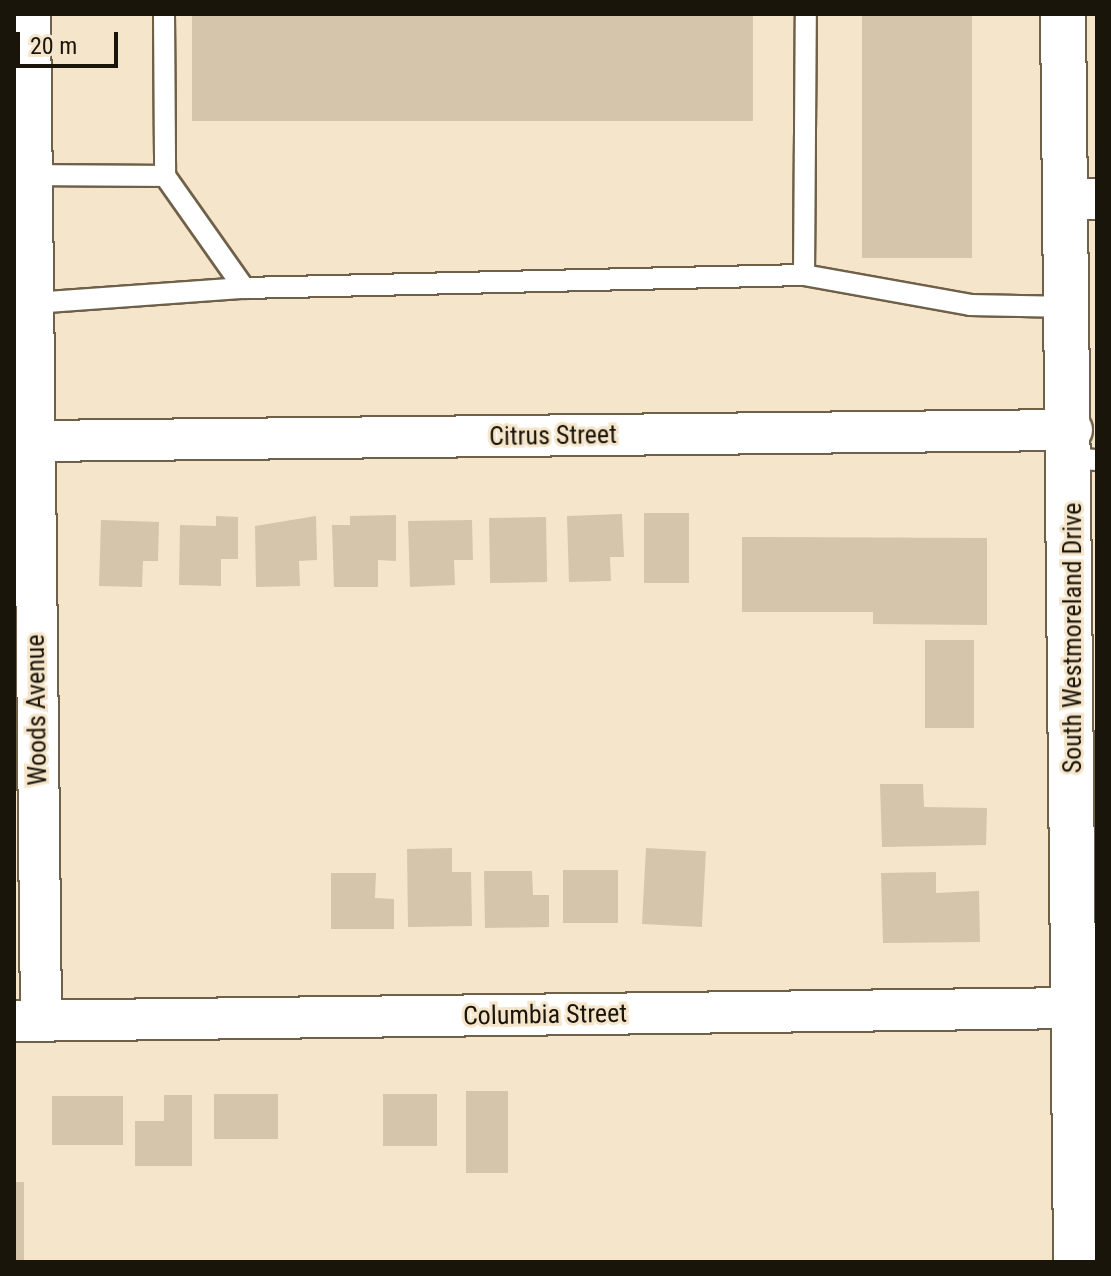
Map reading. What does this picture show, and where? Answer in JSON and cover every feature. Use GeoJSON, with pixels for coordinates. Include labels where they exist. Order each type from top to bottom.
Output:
{"type":"FeatureCollection","features":[{"type":"Feature","properties":{"kind":"street","name":"Woods Avenue"},"geometry":{"type":"LineString","coordinates":[[27,1021],[34,441],[33,303],[26,198],[30,14]]}},
{"type":"Feature","properties":{"kind":"street","name":"South Westmoreland Drive"},"geometry":{"type":"LineString","coordinates":[[1063,14],[1081,199],[1070,307],[1081,449],[1086,720],[1075,1008],[1076,1262]]}},
{"type":"Feature","properties":{"kind":"street","name":"Citrus Street"},"geometry":{"type":"LineString","coordinates":[[34,441],[1081,449]]}},
{"type":"Feature","properties":{"kind":"street","name":"Columbia Street"},"geometry":{"type":"LineString","coordinates":[[27,1021],[1075,1008]]}},
{"type":"Feature","properties":{"kind":"lane"},"geometry":{"type":"LineString","coordinates":[[164,14],[165,176],[244,288]]}},
{"type":"Feature","properties":{"kind":"lane"},"geometry":{"type":"LineString","coordinates":[[804,275],[806,14]]}},
{"type":"Feature","properties":{"kind":"lane"},"geometry":{"type":"LineString","coordinates":[[26,198],[165,176]]}},
{"type":"Feature","properties":{"kind":"lane"},"geometry":{"type":"LineString","coordinates":[[33,303],[244,288],[804,275],[970,305],[1070,307]]}},
{"type":"Feature","properties":{"kind":"building"},"geometry":{"type":"Polygon","coordinates":[[[192,14],[753,14],[753,121],[192,121],[192,14]]]}},
{"type":"Feature","properties":{"kind":"building"},"geometry":{"type":"Polygon","coordinates":[[[862,14],[972,14],[972,258],[862,258],[862,14]]]}},
{"type":"Feature","properties":{"kind":"building"},"geometry":{"type":"Polygon","coordinates":[[[644,513],[689,513],[689,583],[644,583],[644,513]]]}},
{"type":"Feature","properties":{"kind":"building"},"geometry":{"type":"Polygon","coordinates":[[[622,514],[624,557],[610,557],[611,581],[569,582],[567,516],[622,514]]]}},
{"type":"Feature","properties":{"kind":"building"},"geometry":{"type":"Polygon","coordinates":[[[396,515],[396,561],[378,560],[378,587],[334,587],[332,525],[350,525],[350,516],[396,515]]]}},
{"type":"Feature","properties":{"kind":"building"},"geometry":{"type":"Polygon","coordinates":[[[216,516],[238,517],[238,559],[221,559],[221,586],[179,585],[180,525],[216,526],[216,516]]]}},
{"type":"Feature","properties":{"kind":"building"},"geometry":{"type":"Polygon","coordinates":[[[316,516],[317,560],[299,561],[300,586],[256,587],[255,526],[316,516]]]}},
{"type":"Feature","properties":{"kind":"building"},"geometry":{"type":"Polygon","coordinates":[[[546,517],[547,582],[490,583],[489,518],[546,517]]]}},
{"type":"Feature","properties":{"kind":"building"},"geometry":{"type":"Polygon","coordinates":[[[101,520],[159,522],[158,561],[143,561],[142,587],[99,586],[101,520]]]}},
{"type":"Feature","properties":{"kind":"building"},"geometry":{"type":"Polygon","coordinates":[[[472,520],[473,560],[454,560],[455,585],[410,587],[408,521],[472,520]]]}},
{"type":"Feature","properties":{"kind":"building"},"geometry":{"type":"Polygon","coordinates":[[[742,537],[987,538],[987,625],[873,624],[873,612],[742,612],[742,537]]]}},
{"type":"Feature","properties":{"kind":"building"},"geometry":{"type":"Polygon","coordinates":[[[925,640],[974,640],[974,728],[925,728],[925,640]]]}},
{"type":"Feature","properties":{"kind":"building"},"geometry":{"type":"Polygon","coordinates":[[[880,784],[923,784],[924,807],[987,808],[986,845],[882,847],[880,784]]]}},
{"type":"Feature","properties":{"kind":"building"},"geometry":{"type":"Polygon","coordinates":[[[452,848],[452,872],[471,872],[472,926],[408,927],[407,849],[452,848]]]}},
{"type":"Feature","properties":{"kind":"building"},"geometry":{"type":"Polygon","coordinates":[[[646,848],[706,851],[702,927],[642,924],[646,848]]]}},
{"type":"Feature","properties":{"kind":"building"},"geometry":{"type":"Polygon","coordinates":[[[563,870],[618,870],[618,923],[563,923],[563,870]]]}},
{"type":"Feature","properties":{"kind":"building"},"geometry":{"type":"Polygon","coordinates":[[[484,871],[532,871],[533,895],[549,895],[549,927],[485,928],[484,871]]]}},
{"type":"Feature","properties":{"kind":"building"},"geometry":{"type":"Polygon","coordinates":[[[936,872],[936,893],[979,891],[980,942],[883,943],[881,873],[936,872]]]}},
{"type":"Feature","properties":{"kind":"building"},"geometry":{"type":"Polygon","coordinates":[[[331,873],[376,873],[375,898],[394,899],[394,929],[331,929],[331,873]]]}},
{"type":"Feature","properties":{"kind":"building"},"geometry":{"type":"Polygon","coordinates":[[[466,1091],[508,1091],[508,1173],[466,1173],[466,1091]]]}},
{"type":"Feature","properties":{"kind":"building"},"geometry":{"type":"Polygon","coordinates":[[[214,1094],[278,1094],[278,1139],[214,1139],[214,1094]]]}},
{"type":"Feature","properties":{"kind":"building"},"geometry":{"type":"Polygon","coordinates":[[[383,1094],[437,1094],[437,1146],[383,1146],[383,1094]]]}},
{"type":"Feature","properties":{"kind":"building"},"geometry":{"type":"Polygon","coordinates":[[[164,1095],[192,1095],[192,1166],[135,1166],[135,1121],[164,1121],[164,1095]]]}},
{"type":"Feature","properties":{"kind":"building"},"geometry":{"type":"Polygon","coordinates":[[[52,1096],[123,1096],[123,1145],[52,1145],[52,1096]]]}},
{"type":"Feature","properties":{"kind":"building"},"geometry":{"type":"Polygon","coordinates":[[[14,1182],[24,1182],[24,1262],[14,1262],[14,1182]]]}}]}
